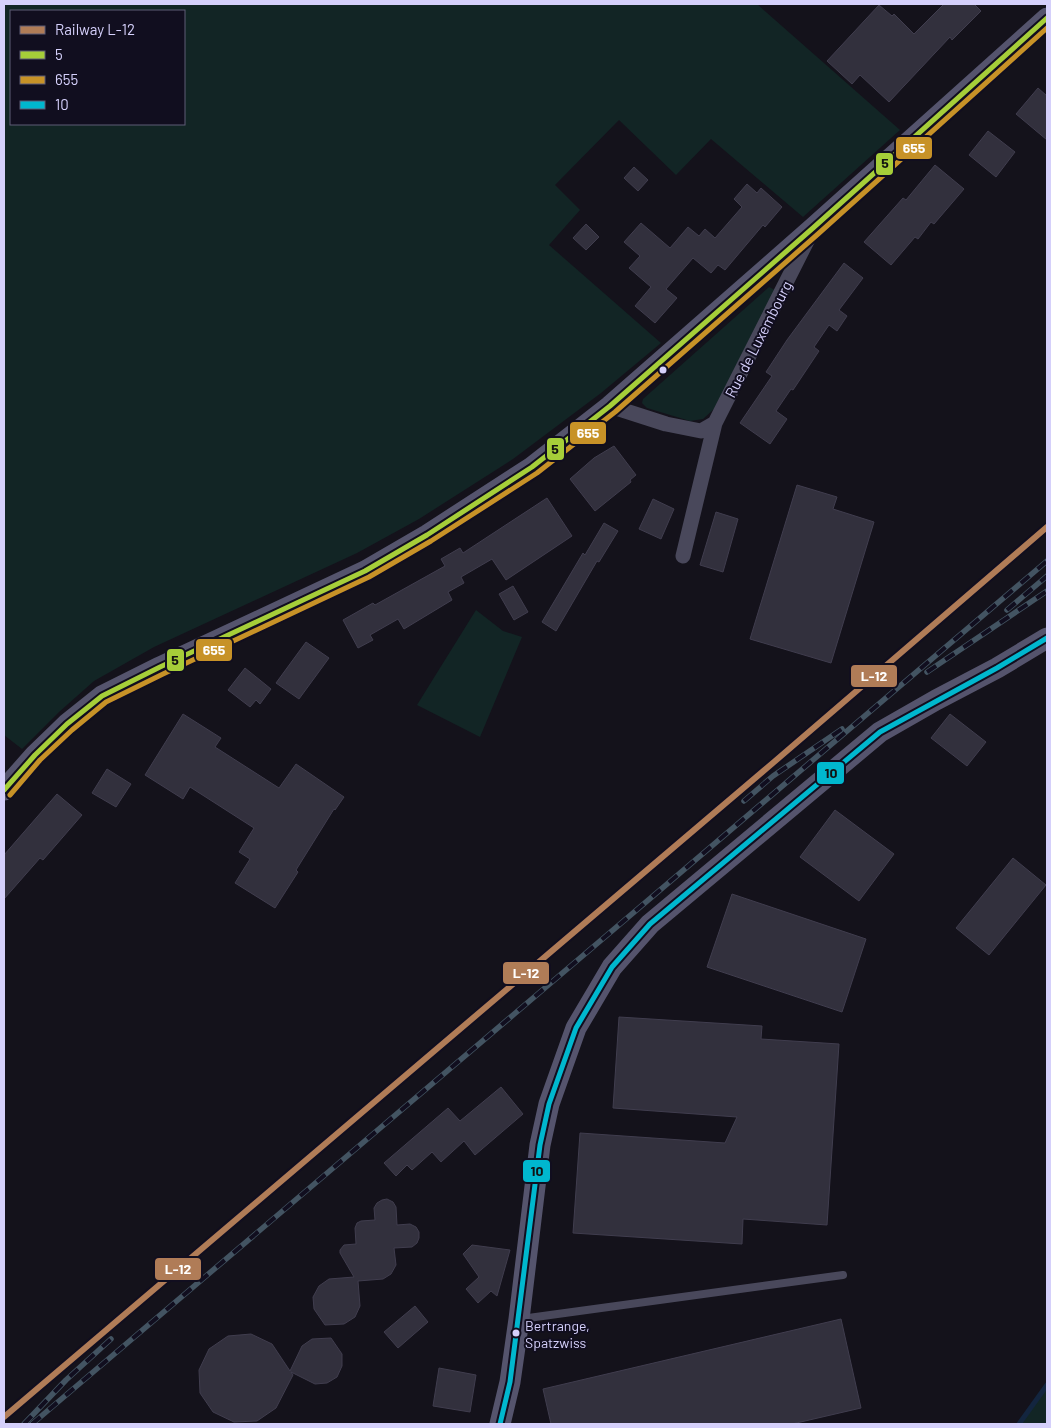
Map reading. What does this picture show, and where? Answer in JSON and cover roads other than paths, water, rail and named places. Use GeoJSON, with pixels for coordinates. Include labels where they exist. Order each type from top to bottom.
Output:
{"type":"FeatureCollection","features":[{"type":"Feature","properties":{"kind":"main road","name":"Rue de Luxembourg"},"geometry":{"type":"LineString","coordinates":[[4,790],[35,755],[67,724],[102,696],[365,571],[428,535],[532,467],[610,406],[814,228],[1047,18]]}},
{"type":"Feature","properties":{"kind":"main road"},"geometry":{"type":"LineString","coordinates":[[500,1424],[510,1382],[540,1146],[549,1104],[576,1028],[612,967],[650,924],[880,732],[997,668],[1047,638]]}},
{"type":"Feature","properties":{"kind":"street","name":"Rue de Luxembourg"},"geometry":{"type":"LineString","coordinates":[[683,556],[715,423],[814,228]]}},
{"type":"Feature","properties":{"kind":"street"},"geometry":{"type":"LineString","coordinates":[[610,406],[666,424],[701,431],[715,423]]}},
{"type":"Feature","properties":{"kind":"lane"},"geometry":{"type":"LineString","coordinates":[[519,1319],[843,1275]]}},
{"type":"Feature","properties":{"kind":"waterway"},"geometry":{"type":"LineString","coordinates":[[1019,1424],[1047,1385]]}},
{"type":"Feature","properties":{"kind":"railway"},"geometry":{"type":"LineString","coordinates":[[32,1424],[1047,561]]}},
{"type":"Feature","properties":{"kind":"railway"},"geometry":{"type":"LineString","coordinates":[[1007,610],[1047,576]]}},
{"type":"Feature","properties":{"kind":"railway"},"geometry":{"type":"LineString","coordinates":[[927,672],[1047,591]]}},
{"type":"Feature","properties":{"kind":"railway"},"geometry":{"type":"LineString","coordinates":[[744,801],[773,776],[842,729]]}},
{"type":"Feature","properties":{"kind":"railway"},"geometry":{"type":"LineString","coordinates":[[24,1424],[66,1380],[111,1339]]}},
{"type":"Feature","properties":{"kind":"rail line","name":"L-12"},"geometry":{"type":"LineString","coordinates":[[4,1417],[774,762],[1047,527]]}},
{"type":"Feature","properties":{"kind":"place","name":"Bertrange, Spatzwiss"},"geometry":{"type":"Point","coordinates":[516,1333]}}]}
